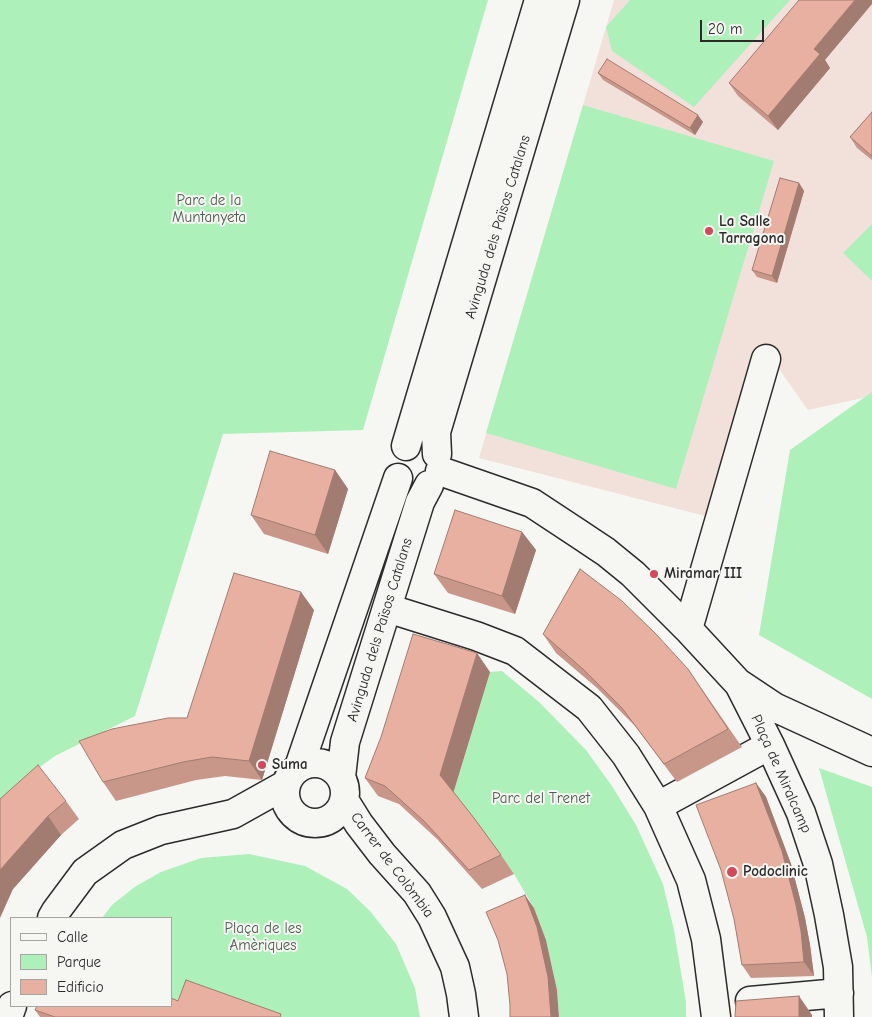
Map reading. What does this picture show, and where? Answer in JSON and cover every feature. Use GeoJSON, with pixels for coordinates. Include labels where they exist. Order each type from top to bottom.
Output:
{"type":"FeatureCollection","features":[{"type":"Feature","properties":{"kind":"street","name":"Avinguda dels Països Catalans"},"geometry":{"type":"LineString","coordinates":[[406,446],[538,0]]}},
{"type":"Feature","properties":{"kind":"street","name":"Avinguda dels Països Catalans"},"geometry":{"type":"LineString","coordinates":[[343,788],[345,742],[420,502],[436,470],[436,432],[565,0]]}},
{"type":"Feature","properties":{"kind":"street"},"geometry":{"type":"LineString","coordinates":[[688,629],[766,359]]}},
{"type":"Feature","properties":{"kind":"street"},"geometry":{"type":"LineString","coordinates":[[420,443],[427,445],[436,470],[423,488],[409,487],[398,478],[395,471],[396,457],[406,446],[420,443]]}},
{"type":"Feature","properties":{"kind":"street"},"geometry":{"type":"LineString","coordinates":[[436,470],[532,503],[606,552],[633,574],[738,683]]}},
{"type":"Feature","properties":{"kind":"street","name":"Avinguda dels Països Catalans"},"geometry":{"type":"LineString","coordinates":[[292,776],[398,478]]}},
{"type":"Feature","properties":{"kind":"street"},"geometry":{"type":"LineString","coordinates":[[387,608],[476,636],[515,651],[589,708],[626,755],[658,806],[691,880],[706,938],[716,1010],[839,1005]]}},
{"type":"Feature","properties":{"kind":"street","name":"Plaça de Miralcamp"},"geometry":{"type":"LineString","coordinates":[[738,683],[770,745],[801,813],[818,864],[836,958],[839,1005]]}},
{"type":"Feature","properties":{"kind":"street","name":"Plaça de Miralcamp"},"geometry":{"type":"LineString","coordinates":[[738,683],[774,707],[872,752]]}},
{"type":"Feature","properties":{"kind":"street"},"geometry":{"type":"LineString","coordinates":[[658,806],[770,745]]}},
{"type":"Feature","properties":{"kind":"street"},"geometry":{"type":"LineString","coordinates":[[53,917],[85,872],[123,845],[161,830],[234,814],[310,763],[322,763],[333,768],[343,788],[339,811],[331,819],[320,823],[307,822],[297,817],[289,808],[285,797],[292,776]]}},
{"type":"Feature","properties":{"kind":"street","name":"Carrer de Colòmbia"},"geometry":{"type":"LineString","coordinates":[[343,788],[359,824],[417,894],[432,917],[455,967],[464,1017]]}},
{"type":"Feature","properties":{"kind":"shaded area","name":"La Salle Tarragona"},"geometry":{"type":"Polygon","coordinates":[[[614,0],[872,0],[872,396],[808,410],[774,362],[713,518],[479,458],[614,0]]]}},
{"type":"Feature","properties":{"kind":"green space","name":"Parc de la Muntanyeta"},"geometry":{"type":"Polygon","coordinates":[[[0,0],[488,0],[363,430],[223,434],[135,716],[55,756],[29,775],[0,802],[0,0]]]}},
{"type":"Feature","properties":{"kind":"green space"},"geometry":{"type":"Polygon","coordinates":[[[630,0],[790,0],[694,107],[612,51],[606,27],[630,0]]]}},
{"type":"Feature","properties":{"kind":"green space"},"geometry":{"type":"Polygon","coordinates":[[[583,105],[774,161],[676,489],[486,433],[583,105]]]}},
{"type":"Feature","properties":{"kind":"green space"},"geometry":{"type":"Polygon","coordinates":[[[872,224],[872,281],[843,253],[872,224]]]}},
{"type":"Feature","properties":{"kind":"green space"},"geometry":{"type":"Polygon","coordinates":[[[872,392],[872,699],[759,635],[790,450],[872,392]]]}},
{"type":"Feature","properties":{"kind":"green space","name":"Parc del Trenet"},"geometry":{"type":"Polygon","coordinates":[[[502,671],[539,702],[586,750],[612,786],[636,825],[663,884],[674,930],[686,1002],[686,1017],[559,1017],[557,990],[546,940],[534,908],[514,874],[453,794],[490,672],[502,671]]]}},
{"type":"Feature","properties":{"kind":"green space"},"geometry":{"type":"Polygon","coordinates":[[[819,768],[872,787],[872,977],[867,937],[819,768]]]}},
{"type":"Feature","properties":{"kind":"green space","name":"Plaça de les Amèriques"},"geometry":{"type":"Polygon","coordinates":[[[249,854],[305,866],[347,889],[370,911],[396,944],[415,988],[420,1017],[251,1017],[172,1006],[172,917],[103,917],[112,905],[136,886],[161,872],[201,858],[249,854]]]}},
{"type":"Feature","properties":{"kind":"building"},"geometry":{"type":"Polygon","coordinates":[[[799,0],[855,0],[814,49],[820,54],[768,116],[729,83],[799,0]]]}},
{"type":"Feature","properties":{"kind":"building"},"geometry":{"type":"Polygon","coordinates":[[[607,59],[698,115],[690,128],[598,73],[607,59]]]}},
{"type":"Feature","properties":{"kind":"building"},"geometry":{"type":"Polygon","coordinates":[[[872,112],[872,156],[850,137],[872,112]]]}},
{"type":"Feature","properties":{"kind":"building"},"geometry":{"type":"Polygon","coordinates":[[[780,178],[799,183],[772,276],[752,270],[780,178]]]}},
{"type":"Feature","properties":{"kind":"building"},"geometry":{"type":"Polygon","coordinates":[[[270,451],[335,470],[315,535],[251,515],[270,451]]]}},
{"type":"Feature","properties":{"kind":"building"},"geometry":{"type":"Polygon","coordinates":[[[455,510],[522,532],[502,596],[434,574],[455,510]]]}},
{"type":"Feature","properties":{"kind":"building"},"geometry":{"type":"Polygon","coordinates":[[[580,569],[622,601],[655,633],[688,669],[728,729],[664,764],[622,708],[584,670],[543,634],[580,569]]]}},
{"type":"Feature","properties":{"kind":"building"},"geometry":{"type":"Polygon","coordinates":[[[234,573],[301,592],[249,761],[212,757],[183,762],[103,782],[79,741],[112,729],[168,718],[187,718],[234,573]]]}},
{"type":"Feature","properties":{"kind":"building"},"geometry":{"type":"Polygon","coordinates":[[[413,634],[477,653],[440,775],[501,855],[469,870],[424,821],[385,786],[365,778],[381,737],[413,634]]]}},
{"type":"Feature","properties":{"kind":"building"},"geometry":{"type":"Polygon","coordinates":[[[38,765],[66,801],[48,816],[0,870],[0,799],[38,765]]]}},
{"type":"Feature","properties":{"kind":"building"},"geometry":{"type":"Polygon","coordinates":[[[756,783],[782,851],[796,905],[804,962],[742,965],[734,919],[721,870],[696,805],[756,783]]]}},
{"type":"Feature","properties":{"kind":"building"},"geometry":{"type":"Polygon","coordinates":[[[525,895],[537,927],[548,977],[551,1017],[510,1017],[507,974],[498,940],[486,912],[525,895]]]}},
{"type":"Feature","properties":{"kind":"building"},"geometry":{"type":"Polygon","coordinates":[[[186,980],[281,1014],[280,1017],[55,1017],[35,1010],[36,1007],[172,1007],[172,998],[178,1001],[186,980]]]}},
{"type":"Feature","properties":{"kind":"building"},"geometry":{"type":"Polygon","coordinates":[[[799,996],[799,1017],[735,1017],[736,1001],[799,996]]]}},
{"type":"Feature","properties":{"kind":"place","name":"La Salle Tarragona"},"geometry":{"type":"Point","coordinates":[709,231]}},
{"type":"Feature","properties":{"kind":"place","name":"Miramar III"},"geometry":{"type":"Point","coordinates":[654,574]}},
{"type":"Feature","properties":{"kind":"place","name":"Suma"},"geometry":{"type":"Point","coordinates":[262,765]}},
{"type":"Feature","properties":{"kind":"place","name":"Podoclinic"},"geometry":{"type":"Point","coordinates":[732,872]}}]}
